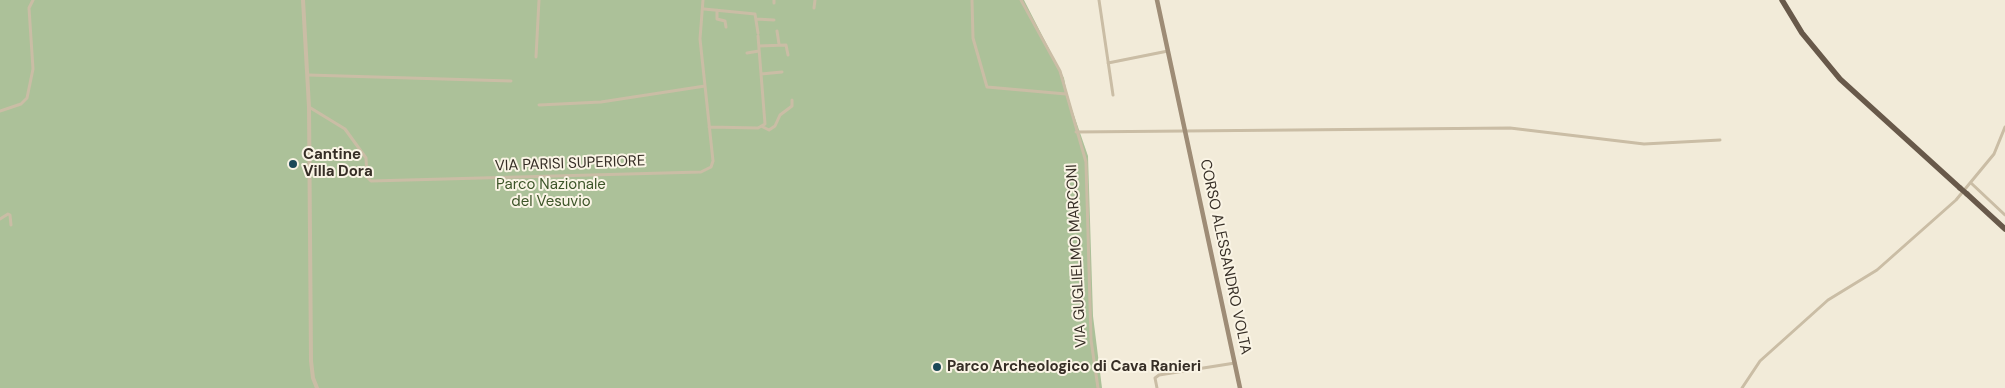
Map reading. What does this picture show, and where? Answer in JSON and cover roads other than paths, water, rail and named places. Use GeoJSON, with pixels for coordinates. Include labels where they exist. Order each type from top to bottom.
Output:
{"type":"FeatureCollection","features":[{"type":"Feature","properties":{"kind":"highway"},"geometry":{"type":"LineString","coordinates":[[1782,0],[1810,44],[1849,88],[2005,229]]}},
{"type":"Feature","properties":{"kind":"main road","name":"CORSO ALESSANDRO VOLTA"},"geometry":{"type":"LineString","coordinates":[[1157,0],[1240,388]]}},
{"type":"Feature","properties":{"kind":"street"},"geometry":{"type":"LineString","coordinates":[[0,111],[24,102],[33,69],[29,8],[33,0]]}},
{"type":"Feature","properties":{"kind":"street"},"geometry":{"type":"LineString","coordinates":[[303,0],[309,107],[311,361],[313,378],[317,388]]}},
{"type":"Feature","properties":{"kind":"street"},"geometry":{"type":"LineString","coordinates":[[536,57],[539,0]]}},
{"type":"Feature","properties":{"kind":"street","name":"VIA PARISI SUPERIORE"},"geometry":{"type":"LineString","coordinates":[[309,107],[345,128],[366,158],[367,177],[371,181],[701,172],[711,167],[713,160],[700,39],[704,0]]}},
{"type":"Feature","properties":{"kind":"street"},"geometry":{"type":"LineString","coordinates":[[814,0],[814,8]]}},
{"type":"Feature","properties":{"kind":"street"},"geometry":{"type":"LineString","coordinates":[[972,0],[973,38],[987,87],[1066,94]]}},
{"type":"Feature","properties":{"kind":"street","name":"VIA GUGLIELMO MARCONI"},"geometry":{"type":"LineString","coordinates":[[1021,0],[1053,55],[1086,162],[1091,340],[1098,388]]}},
{"type":"Feature","properties":{"kind":"street"},"geometry":{"type":"LineString","coordinates":[[1099,0],[1113,95]]}},
{"type":"Feature","properties":{"kind":"street"},"geometry":{"type":"LineString","coordinates":[[704,9],[755,14],[765,120],[763,127]]}},
{"type":"Feature","properties":{"kind":"street"},"geometry":{"type":"LineString","coordinates":[[717,10],[715,20],[725,21],[726,27]]}},
{"type":"Feature","properties":{"kind":"street"},"geometry":{"type":"LineString","coordinates":[[756,19],[774,20]]}},
{"type":"Feature","properties":{"kind":"street"},"geometry":{"type":"LineString","coordinates":[[777,32],[779,44]]}},
{"type":"Feature","properties":{"kind":"street"},"geometry":{"type":"LineString","coordinates":[[759,46],[779,44],[786,46],[788,55]]}},
{"type":"Feature","properties":{"kind":"street"},"geometry":{"type":"LineString","coordinates":[[747,52],[759,51]]}},
{"type":"Feature","properties":{"kind":"street"},"geometry":{"type":"LineString","coordinates":[[1108,63],[1168,51]]}},
{"type":"Feature","properties":{"kind":"street"},"geometry":{"type":"LineString","coordinates":[[761,74],[782,72]]}},
{"type":"Feature","properties":{"kind":"street"},"geometry":{"type":"LineString","coordinates":[[308,75],[511,81]]}},
{"type":"Feature","properties":{"kind":"street"},"geometry":{"type":"LineString","coordinates":[[539,105],[601,102],[705,86]]}},
{"type":"Feature","properties":{"kind":"street"},"geometry":{"type":"LineString","coordinates":[[709,127],[763,127],[769,130],[775,126],[780,116],[792,106],[792,100]]}},
{"type":"Feature","properties":{"kind":"street"},"geometry":{"type":"LineString","coordinates":[[1742,388],[1760,361],[1828,300],[1877,270],[1956,200],[1994,154],[2005,127]]}},
{"type":"Feature","properties":{"kind":"street"},"geometry":{"type":"LineString","coordinates":[[1076,132],[1510,128],[1644,144],[1720,140]]}},
{"type":"Feature","properties":{"kind":"street"},"geometry":{"type":"LineString","coordinates":[[1971,183],[2005,214]]}},
{"type":"Feature","properties":{"kind":"street"},"geometry":{"type":"LineString","coordinates":[[0,219],[8,214],[10,215],[11,225]]}},
{"type":"Feature","properties":{"kind":"street"},"geometry":{"type":"LineString","coordinates":[[1157,388],[1155,378],[1159,375],[1235,363]]}},
{"type":"Feature","properties":{"kind":"place","name":"Cantine Villa Dora"},"geometry":{"type":"Point","coordinates":[293,164]}},
{"type":"Feature","properties":{"kind":"place","name":"Parco Archeologico di Cava Ranieri"},"geometry":{"type":"Point","coordinates":[937,367]}},
{"type":"Feature","properties":{"kind":"park label","name":"Parco Nazionale del Vesuvio"},"geometry":{"type":"Point","coordinates":[551,194]}}]}
